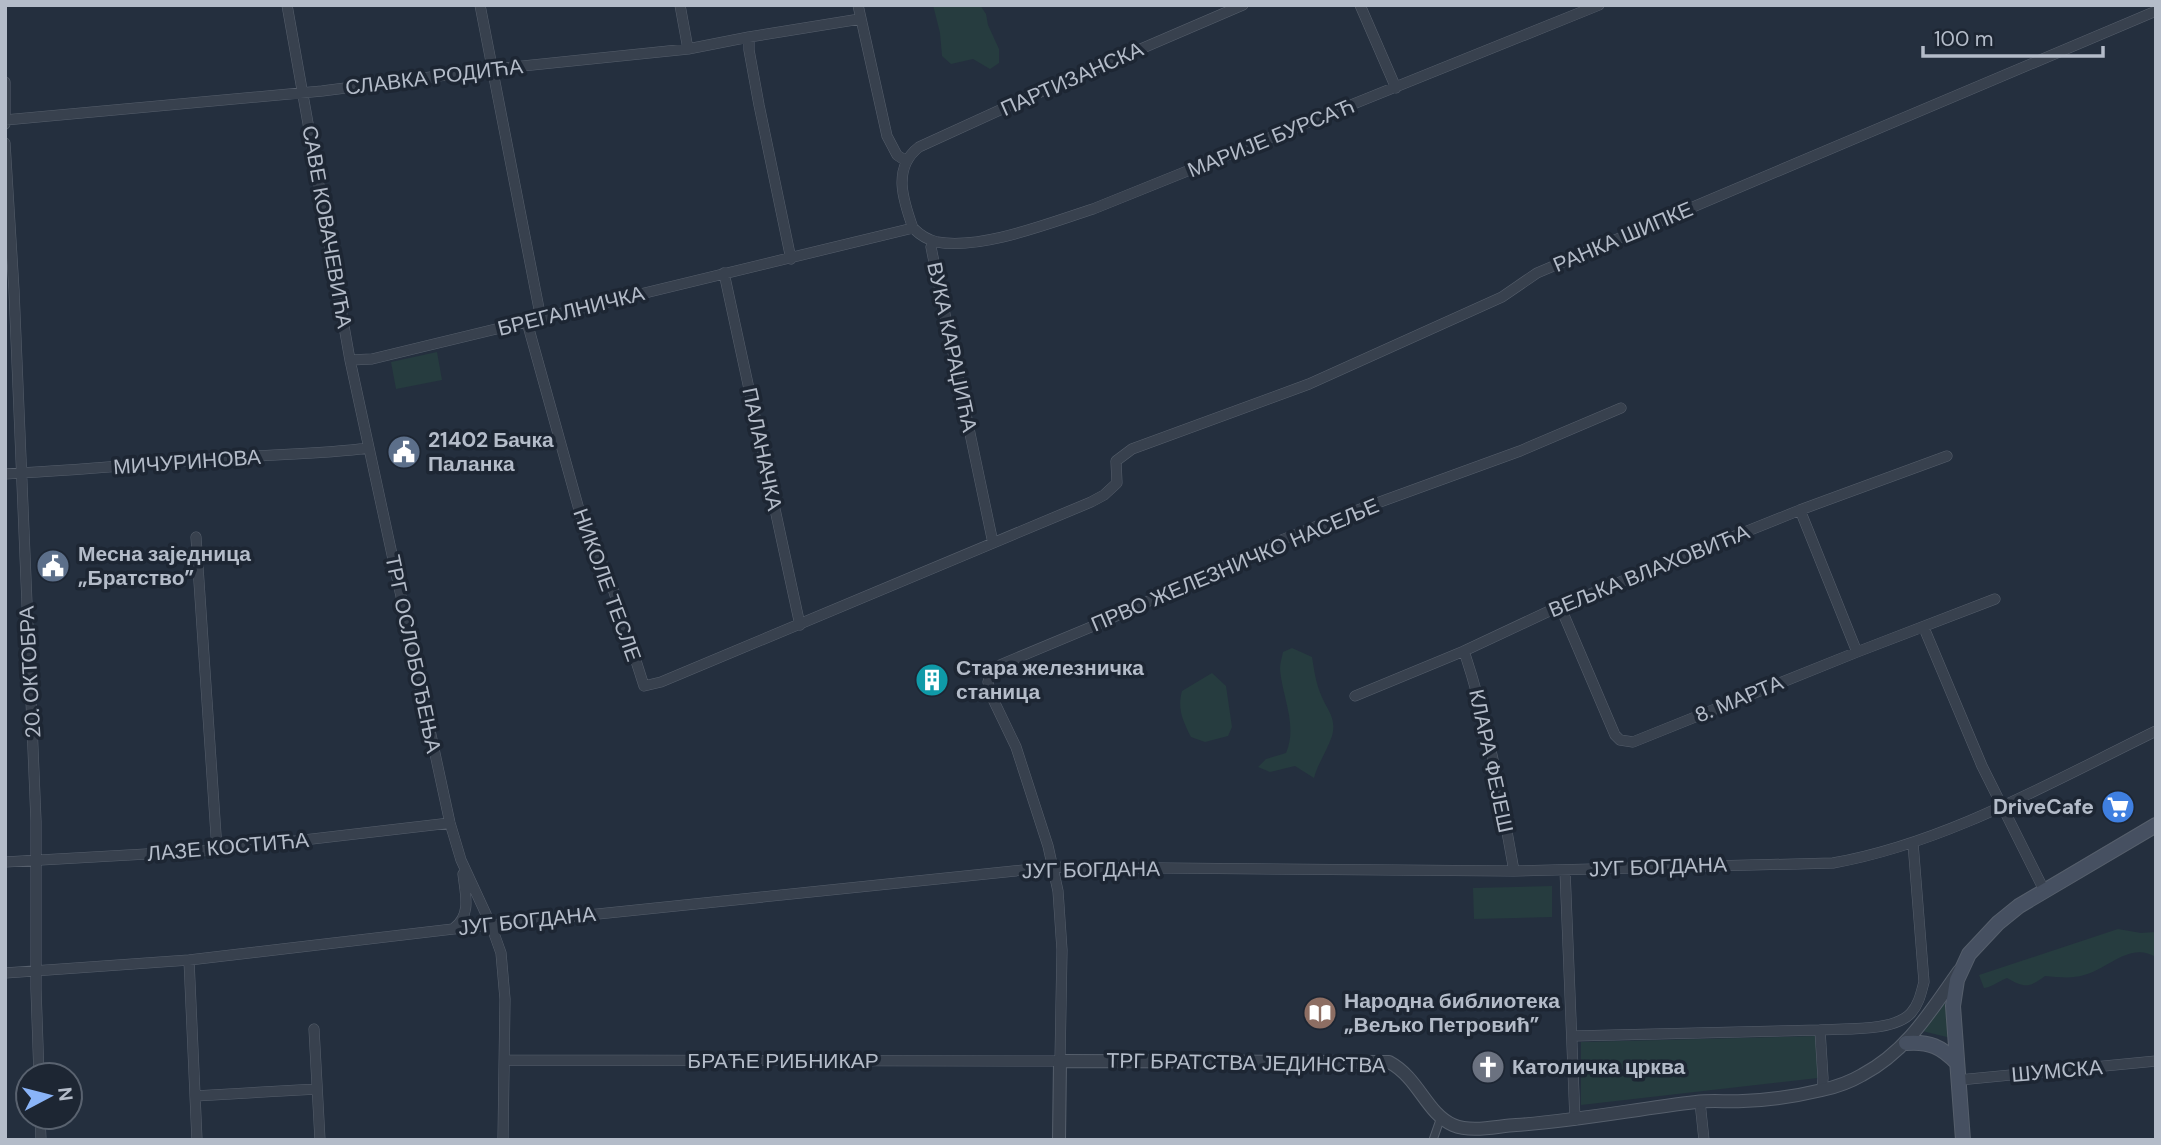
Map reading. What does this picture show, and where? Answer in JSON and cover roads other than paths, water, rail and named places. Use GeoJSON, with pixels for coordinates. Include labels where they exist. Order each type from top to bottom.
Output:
{"type":"FeatureCollection","features":[{"type":"Feature","properties":{"kind":"main road"},"geometry":{"type":"LineString","coordinates":[[1963,1140],[1954,992],[1961,968],[1969,954],[1998,923],[2019,906],[2156,825]]}},
{"type":"Feature","properties":{"kind":"main road"},"geometry":{"type":"LineString","coordinates":[[1906,1043],[1938,1046],[1958,1063]]}},
{"type":"Feature","properties":{"kind":"street","name":"САВЕ КОВАЧЕВИЋА"},"geometry":{"type":"LineString","coordinates":[[287,5],[368,449]]}},
{"type":"Feature","properties":{"kind":"street"},"geometry":{"type":"LineString","coordinates":[[480,5],[541,318]]}},
{"type":"Feature","properties":{"kind":"street"},"geometry":{"type":"LineString","coordinates":[[680,5],[688,49]]}},
{"type":"Feature","properties":{"kind":"street"},"geometry":{"type":"LineString","coordinates":[[858,5],[887,136],[897,155],[906,161],[902,178],[913,228]]}},
{"type":"Feature","properties":{"kind":"street","name":"ПАРТИЗАНСКА"},"geometry":{"type":"LineString","coordinates":[[906,161],[919,147],[1219,10],[1243,5]]}},
{"type":"Feature","properties":{"kind":"street"},"geometry":{"type":"LineString","coordinates":[[1360,5],[1396,89]]}},
{"type":"Feature","properties":{"kind":"street","name":"МАРИЈЕ БУРСАЋ"},"geometry":{"type":"LineString","coordinates":[[934,242],[984,240],[1039,227],[1093,209],[1599,5]]}},
{"type":"Feature","properties":{"kind":"street","name":"РАНКА ШИПКЕ"},"geometry":{"type":"LineString","coordinates":[[993,543],[1104,495],[1117,483],[1116,461],[1132,449],[1309,384],[1502,297],[1537,273],[2156,11]]}},
{"type":"Feature","properties":{"kind":"street","name":"СЛАВКА РОДИЋА"},"geometry":{"type":"LineString","coordinates":[[5,121],[303,93],[493,69],[688,49],[860,19]]}},
{"type":"Feature","properties":{"kind":"street"},"geometry":{"type":"LineString","coordinates":[[749,37],[759,105],[791,259]]}},
{"type":"Feature","properties":{"kind":"street"},"geometry":{"type":"LineString","coordinates":[[5,82],[5,121]]}},
{"type":"Feature","properties":{"kind":"street","name":"20. ОКТОБРА"},"geometry":{"type":"LineString","coordinates":[[5,143],[14,290],[37,848],[39,1061]]}},
{"type":"Feature","properties":{"kind":"street","name":"БРЕГАЛНИЧКА"},"geometry":{"type":"LineString","coordinates":[[350,360],[372,359],[913,228]]}},
{"type":"Feature","properties":{"kind":"street","name":"ВУКА КАРАЏИЋА"},"geometry":{"type":"LineString","coordinates":[[913,228],[934,242],[931,247],[993,543]]}},
{"type":"Feature","properties":{"kind":"street","name":"ПАЛАНАЧКА"},"geometry":{"type":"LineString","coordinates":[[724,273],[800,625]]}},
{"type":"Feature","properties":{"kind":"street","name":"НИКОЛЕ ТЕСЛЕ"},"geometry":{"type":"LineString","coordinates":[[527,322],[588,542],[608,573],[644,686],[662,682],[800,625]]}},
{"type":"Feature","properties":{"kind":"street","name":"ПРВО ЖЕЛЕЗНИЧКО НАСЕЉЕ"},"geometry":{"type":"LineString","coordinates":[[1053,867],[1016,747],[990,695],[988,682],[991,673],[1000,665],[1103,622],[1284,539],[1520,451],[1621,408]]}},
{"type":"Feature","properties":{"kind":"street","name":"МИЧУРИНОВА"},"geometry":{"type":"LineString","coordinates":[[5,474],[368,449]]}},
{"type":"Feature","properties":{"kind":"street","name":"ТРГ ОСЛОБОЂЕЊА"},"geometry":{"type":"LineString","coordinates":[[368,449],[450,823],[461,860],[501,953],[504,976],[505,1060],[503,1140]]}},
{"type":"Feature","properties":{"kind":"street","name":"ВЕЉКА ВЛАХОВИЋА"},"geometry":{"type":"LineString","coordinates":[[1355,696],[1464,652],[1560,606],[1800,510],[1947,456]]}},
{"type":"Feature","properties":{"kind":"street"},"geometry":{"type":"LineString","coordinates":[[1800,510],[1857,652]]}},
{"type":"Feature","properties":{"kind":"street"},"geometry":{"type":"LineString","coordinates":[[196,537],[217,850]]}},
{"type":"Feature","properties":{"kind":"street"},"geometry":{"type":"LineString","coordinates":[[800,625],[993,543]]}},
{"type":"Feature","properties":{"kind":"street","name":"8. МАРТА"},"geometry":{"type":"LineString","coordinates":[[1560,606],[1615,735],[1626,742],[1633,742],[1995,599]]}},
{"type":"Feature","properties":{"kind":"street"},"geometry":{"type":"LineString","coordinates":[[1924,628],[2000,806],[2045,892]]}},
{"type":"Feature","properties":{"kind":"street","name":"КЛАРА ФЕЈЕШ"},"geometry":{"type":"LineString","coordinates":[[1464,652],[1475,685],[1496,773],[1514,871]]}},
{"type":"Feature","properties":{"kind":"street","name":"ЈУГ БОГДАНА"},"geometry":{"type":"LineString","coordinates":[[5,973],[189,960],[453,929],[1053,867],[1514,871],[1833,863],[1867,857],[1913,843],[2000,806],[2156,731]]}},
{"type":"Feature","properties":{"kind":"street","name":"ЛАЗЕ КОСТИЋА"},"geometry":{"type":"LineString","coordinates":[[5,862],[217,850],[450,823]]}},
{"type":"Feature","properties":{"kind":"street"},"geometry":{"type":"LineString","coordinates":[[1573,1036],[1820,1030],[1899,1022],[1911,1014],[1919,1000],[1924,982],[1913,843]]}},
{"type":"Feature","properties":{"kind":"street","name":"ТРГ ОСЛОБОЂЕЊА"},"geometry":{"type":"LineString","coordinates":[[453,929],[461,923],[465,915],[461,860]]}},
{"type":"Feature","properties":{"kind":"street"},"geometry":{"type":"LineString","coordinates":[[1053,867],[1058,891],[1062,950],[1059,1140]]}},
{"type":"Feature","properties":{"kind":"street"},"geometry":{"type":"LineString","coordinates":[[1565,870],[1575,1120]]}},
{"type":"Feature","properties":{"kind":"street"},"geometry":{"type":"LineString","coordinates":[[189,960],[197,1140]]}},
{"type":"Feature","properties":{"kind":"street"},"geometry":{"type":"LineString","coordinates":[[1433,1140],[1441,1117],[1462,1127],[1489,1128],[1575,1120],[1700,1102],[1748,1101],[1841,1085],[1894,1055],[1906,1043],[1961,968]]}},
{"type":"Feature","properties":{"kind":"street"},"geometry":{"type":"LineString","coordinates":[[314,1029],[320,1140]]}},
{"type":"Feature","properties":{"kind":"street"},"geometry":{"type":"LineString","coordinates":[[1820,1030],[1822,1090]]}},
{"type":"Feature","properties":{"kind":"street","name":"БРАЋЕ РИБНИКАР"},"geometry":{"type":"LineString","coordinates":[[505,1060],[1060,1061]]}},
{"type":"Feature","properties":{"kind":"street","name":"ТРГ БРАТСТВА ЈЕДИНСТВА"},"geometry":{"type":"LineString","coordinates":[[1060,1061],[1389,1062],[1412,1080],[1441,1117]]}},
{"type":"Feature","properties":{"kind":"street","name":"ШУМСКА"},"geometry":{"type":"LineString","coordinates":[[1959,1080],[2156,1062]]}},
{"type":"Feature","properties":{"kind":"street"},"geometry":{"type":"LineString","coordinates":[[195,1096],[317,1089]]}},
{"type":"Feature","properties":{"kind":"street"},"geometry":{"type":"LineString","coordinates":[[1700,1102],[1704,1140]]}},
{"type":"Feature","properties":{"kind":"place","name":"21402 Бачка Паланка"},"geometry":{"type":"Point","coordinates":[404,452]}},
{"type":"Feature","properties":{"kind":"place","name":"Месна заједница „Братство”"},"geometry":{"type":"Point","coordinates":[53,566]}},
{"type":"Feature","properties":{"kind":"place","name":"Стара железничка станица"},"geometry":{"type":"Point","coordinates":[932,680]}},
{"type":"Feature","properties":{"kind":"place","name":"DriveCafe"},"geometry":{"type":"Point","coordinates":[2118,807]}},
{"type":"Feature","properties":{"kind":"place","name":"Народна библиотека „Вељко Петровић”"},"geometry":{"type":"Point","coordinates":[1320,1013]}},
{"type":"Feature","properties":{"kind":"place","name":"Католичка црква"},"geometry":{"type":"Point","coordinates":[1488,1067]}}]}
